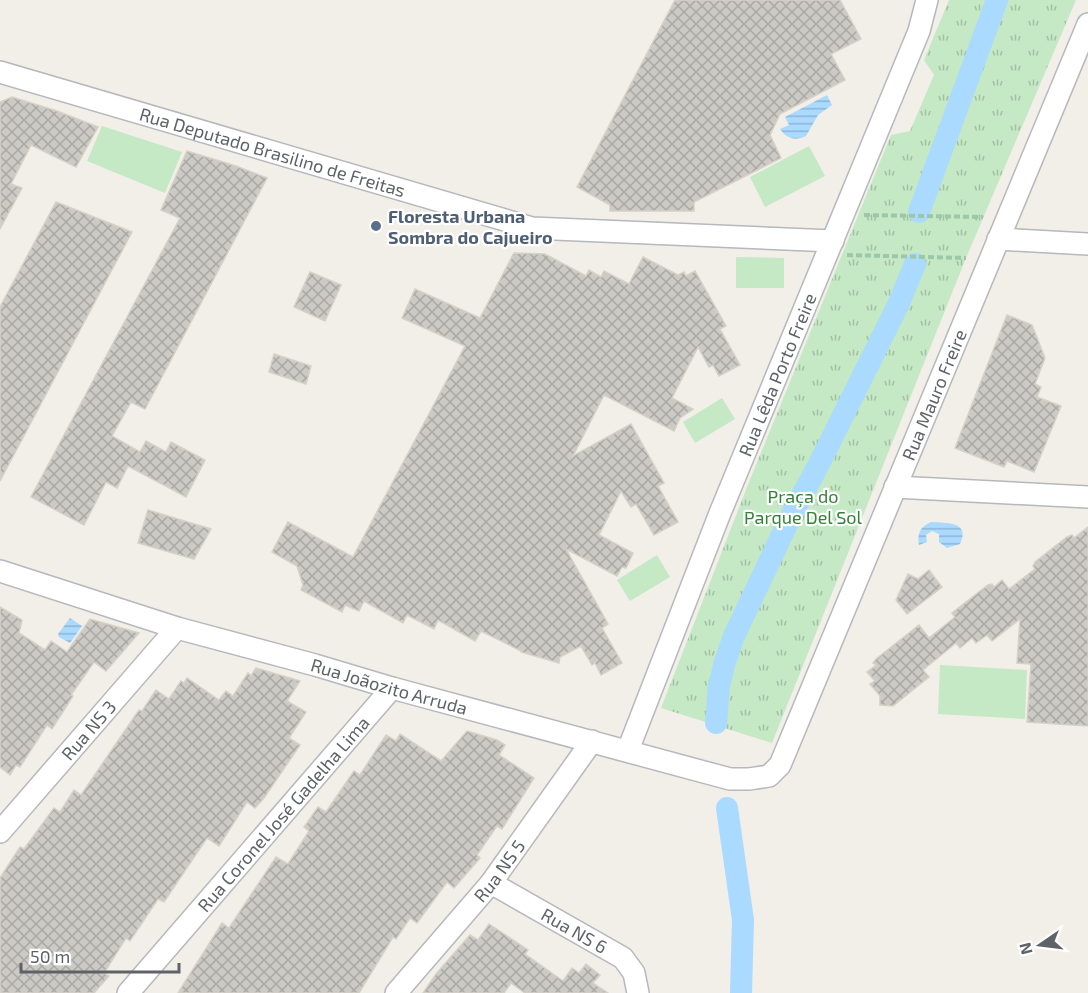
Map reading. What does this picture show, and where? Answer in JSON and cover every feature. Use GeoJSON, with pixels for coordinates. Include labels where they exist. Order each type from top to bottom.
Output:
{"type":"FeatureCollection","features":[{"type":"Feature","properties":{"kind":"street","name":"Rua Lêda Porto Freire"},"geometry":{"type":"LineString","coordinates":[[628,750],[720,513],[837,248],[919,31],[927,0]]}},
{"type":"Feature","properties":{"kind":"street","name":"Rua Mauro Freire"},"geometry":{"type":"LineString","coordinates":[[780,765],[1088,24]]}},
{"type":"Feature","properties":{"kind":"street","name":"Rua Deputado Brasilino de Freitas"},"geometry":{"type":"LineString","coordinates":[[0,72],[532,228],[837,248]]}},
{"type":"Feature","properties":{"kind":"street"},"geometry":{"type":"LineString","coordinates":[[998,238],[1088,244]]}},
{"type":"Feature","properties":{"kind":"street"},"geometry":{"type":"LineString","coordinates":[[896,488],[1088,497]]}},
{"type":"Feature","properties":{"kind":"street","name":"Rua Joãozito Arruda"},"geometry":{"type":"LineString","coordinates":[[0,571],[177,628],[730,779],[770,776],[780,765]]}},
{"type":"Feature","properties":{"kind":"street","name":"Rua NS 3"},"geometry":{"type":"LineString","coordinates":[[0,832],[177,628]]}},
{"type":"Feature","properties":{"kind":"street","name":"Rua Coronel José Gadelha Lima"},"geometry":{"type":"LineString","coordinates":[[128,993],[392,688]]}},
{"type":"Feature","properties":{"kind":"street","name":"Rua NS 5"},"geometry":{"type":"LineString","coordinates":[[396,993],[491,884],[592,741]]}},
{"type":"Feature","properties":{"kind":"street","name":"Rua NS 6"},"geometry":{"type":"LineString","coordinates":[[491,884],[623,958],[634,973],[638,993]]}},
{"type":"Feature","properties":{"kind":"path"},"geometry":{"type":"LineString","coordinates":[[857,215],[983,217]]}},
{"type":"Feature","properties":{"kind":"path"},"geometry":{"type":"LineString","coordinates":[[837,248],[966,258]]}},
{"type":"Feature","properties":{"kind":"green space","name":"Praça do Parque Del Sol"},"geometry":{"type":"Polygon","coordinates":[[[949,0],[1076,0],[966,258],[772,743],[661,708],[749,482],[891,135],[910,131],[934,75],[924,60],[949,0]]]}},
{"type":"Feature","properties":{"kind":"green space"},"geometry":{"type":"Polygon","coordinates":[[[102,126],[182,152],[165,193],[87,161],[102,126]]]}},
{"type":"Feature","properties":{"kind":"green space"},"geometry":{"type":"Polygon","coordinates":[[[809,146],[825,176],[765,207],[750,177],[809,146]]]}},
{"type":"Feature","properties":{"kind":"green space"},"geometry":{"type":"Polygon","coordinates":[[[736,257],[784,258],[784,288],[736,288],[736,257]]]}},
{"type":"Feature","properties":{"kind":"green space"},"geometry":{"type":"Polygon","coordinates":[[[722,398],[735,419],[695,443],[683,422],[722,398]]]}},
{"type":"Feature","properties":{"kind":"green space"},"geometry":{"type":"Polygon","coordinates":[[[657,555],[670,577],[630,601],[617,580],[657,555]]]}},
{"type":"Feature","properties":{"kind":"green space"},"geometry":{"type":"Polygon","coordinates":[[[940,665],[1027,670],[1025,719],[938,714],[940,665]]]}},
{"type":"Feature","properties":{"kind":"water"},"geometry":{"type":"Polygon","coordinates":[[[827,95],[832,105],[818,115],[806,136],[792,138],[780,129],[789,125],[785,117],[827,95]]]}},
{"type":"Feature","properties":{"kind":"water"},"geometry":{"type":"Polygon","coordinates":[[[931,522],[950,523],[960,527],[963,536],[960,544],[947,548],[939,542],[939,534],[932,531],[926,535],[927,542],[919,545],[920,531],[931,522]]]}},
{"type":"Feature","properties":{"kind":"water"},"geometry":{"type":"Polygon","coordinates":[[[70,618],[82,626],[70,643],[58,634],[70,618]]]}},
{"type":"Feature","properties":{"kind":"building"},"geometry":{"type":"Polygon","coordinates":[[[675,0],[840,0],[861,39],[831,54],[845,80],[780,114],[770,135],[781,158],[694,202],[694,211],[610,211],[610,205],[577,187],[675,0]]]}},
{"type":"Feature","properties":{"kind":"building"},"geometry":{"type":"Polygon","coordinates":[[[12,97],[98,127],[76,167],[31,145],[11,184],[22,188],[0,229],[0,102],[12,97]]]}},
{"type":"Feature","properties":{"kind":"building"},"geometry":{"type":"Polygon","coordinates":[[[187,151],[267,178],[145,409],[131,402],[112,436],[140,452],[146,441],[166,452],[171,442],[205,460],[186,497],[128,466],[117,488],[106,482],[84,525],[31,497],[180,218],[161,210],[187,151]]]}},
{"type":"Feature","properties":{"kind":"building"},"geometry":{"type":"Polygon","coordinates":[[[56,202],[132,232],[0,481],[0,307],[56,202]]]}},
{"type":"Feature","properties":{"kind":"building"},"geometry":{"type":"Polygon","coordinates":[[[514,253],[545,254],[586,276],[589,270],[601,277],[604,271],[629,284],[643,257],[678,275],[684,272],[686,276],[695,271],[726,326],[720,329],[740,365],[719,376],[713,365],[709,367],[698,347],[672,398],[693,409],[680,418],[674,431],[604,395],[573,456],[631,424],[664,483],[658,486],[678,522],[654,535],[636,504],[631,507],[621,491],[599,535],[633,553],[626,568],[622,567],[617,576],[566,549],[608,624],[602,628],[622,663],[601,675],[595,663],[592,665],[581,646],[560,657],[559,663],[521,652],[481,631],[475,641],[438,620],[434,629],[407,615],[403,623],[364,601],[359,611],[345,605],[342,612],[301,590],[303,585],[297,566],[272,552],[288,522],[353,557],[465,346],[402,318],[415,289],[480,318],[514,253]]]}},
{"type":"Feature","properties":{"kind":"building"},"geometry":{"type":"Polygon","coordinates":[[[310,272],[341,285],[325,321],[294,307],[310,272]]]}},
{"type":"Feature","properties":{"kind":"building"},"geometry":{"type":"Polygon","coordinates":[[[1007,315],[1032,325],[1045,358],[1035,384],[1041,387],[1037,397],[1061,406],[1034,472],[1007,461],[1004,467],[955,448],[1007,315]]]}},
{"type":"Feature","properties":{"kind":"building"},"geometry":{"type":"Polygon","coordinates":[[[274,354],[311,366],[306,384],[269,372],[274,354]]]}},
{"type":"Feature","properties":{"kind":"building"},"geometry":{"type":"Polygon","coordinates":[[[148,510],[211,529],[194,559],[138,543],[148,510]]]}},
{"type":"Feature","properties":{"kind":"building"},"geometry":{"type":"Polygon","coordinates":[[[1088,527],[1088,726],[1027,722],[1031,664],[1017,663],[1020,619],[992,641],[987,635],[976,643],[972,638],[960,648],[956,643],[923,670],[929,677],[893,706],[880,705],[880,696],[870,684],[875,681],[867,672],[876,665],[873,663],[876,659],[919,625],[929,638],[955,617],[952,613],[988,585],[992,584],[994,587],[1002,580],[1009,589],[1035,569],[1033,566],[1035,562],[1067,537],[1072,535],[1074,538],[1088,527]]]}},
{"type":"Feature","properties":{"kind":"building"},"geometry":{"type":"Polygon","coordinates":[[[929,570],[942,587],[907,614],[896,600],[908,574],[918,579],[929,570]]]}},
{"type":"Feature","properties":{"kind":"building"},"geometry":{"type":"Polygon","coordinates":[[[0,607],[22,620],[19,633],[45,650],[51,641],[67,652],[90,619],[139,633],[106,671],[94,662],[71,695],[73,696],[52,729],[47,725],[20,767],[16,765],[10,775],[0,767],[0,607]]]}},
{"type":"Feature","properties":{"kind":"building"},"geometry":{"type":"Polygon","coordinates":[[[256,668],[300,681],[287,701],[306,712],[289,738],[300,745],[264,798],[255,808],[247,802],[219,846],[207,838],[164,902],[158,899],[130,941],[126,938],[104,973],[109,976],[94,993],[0,993],[0,878],[20,847],[24,849],[54,808],[60,812],[74,790],[81,795],[139,710],[142,711],[156,690],[169,699],[181,681],[184,683],[187,678],[219,700],[226,691],[233,696],[248,673],[251,676],[256,668]]]}},
{"type":"Feature","properties":{"kind":"building"},"geometry":{"type":"Polygon","coordinates":[[[467,731],[497,740],[505,745],[499,755],[534,778],[502,829],[497,826],[477,855],[480,858],[454,888],[447,882],[417,923],[410,918],[396,939],[393,937],[359,993],[178,993],[222,923],[229,928],[276,857],[288,864],[309,831],[304,827],[318,807],[326,812],[354,771],[360,775],[386,735],[396,741],[400,734],[441,761],[467,731]]]}},
{"type":"Feature","properties":{"kind":"building"},"geometry":{"type":"Polygon","coordinates":[[[489,924],[528,950],[525,954],[563,981],[572,968],[579,973],[586,964],[600,975],[593,983],[608,993],[525,993],[511,983],[504,993],[423,993],[436,974],[470,935],[478,940],[489,924]]]}},
{"type":"Feature","properties":{"kind":"waterway"},"geometry":{"type":"LineString","coordinates":[[919,212],[997,0]]}},
{"type":"Feature","properties":{"kind":"waterway"},"geometry":{"type":"LineString","coordinates":[[716,723],[719,686],[734,636],[790,518],[899,303],[915,264]]}},
{"type":"Feature","properties":{"kind":"waterway"},"geometry":{"type":"LineString","coordinates":[[727,808],[743,920],[741,993]]}},
{"type":"Feature","properties":{"kind":"place","name":"Floresta Urbana Sombra do Cajueiro"},"geometry":{"type":"Point","coordinates":[376,226]}}]}
